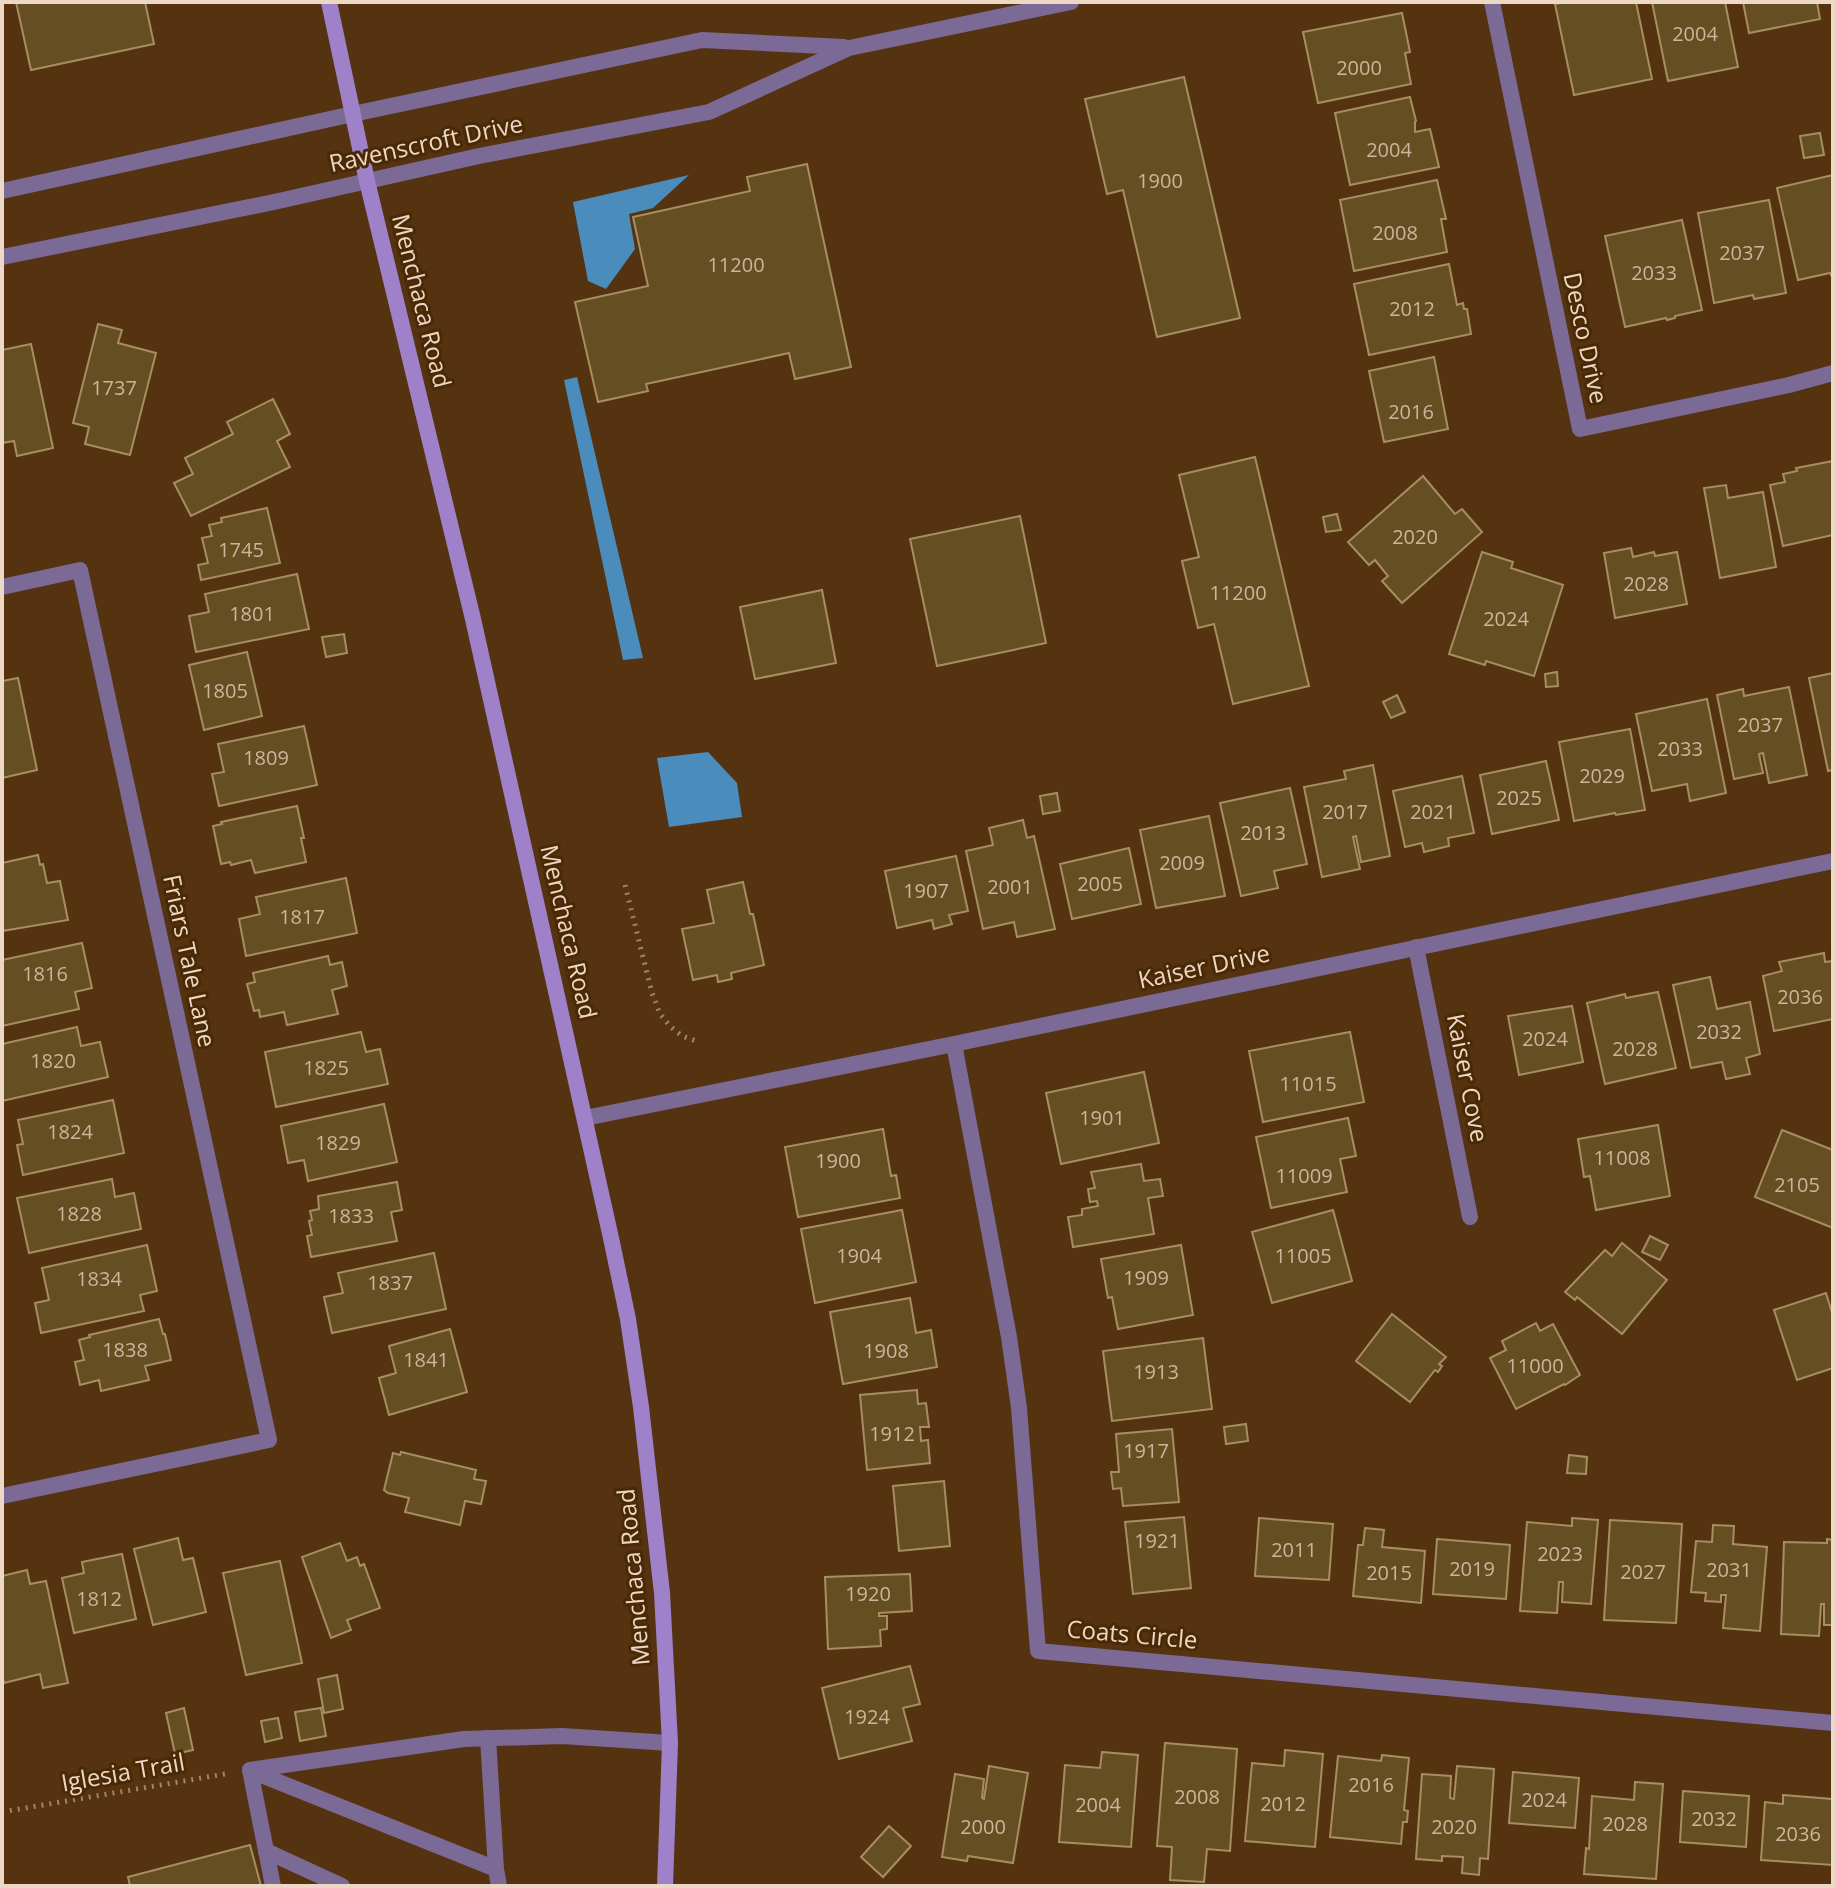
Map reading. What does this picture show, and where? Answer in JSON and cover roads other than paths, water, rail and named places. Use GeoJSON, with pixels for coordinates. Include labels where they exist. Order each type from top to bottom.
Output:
{"type":"FeatureCollection","features":[{"type":"Feature","properties":{"kind":"main road","name":"Menchaca Road"},"geometry":{"type":"LineString","coordinates":[[329,2],[367,181],[473,619],[628,1319],[662,1593],[670,1743],[665,1886]]}},
{"type":"Feature","properties":{"kind":"street","name":"Ravenscroft Drive"},"geometry":{"type":"LineString","coordinates":[[2,257],[487,155],[709,112],[849,48],[1071,2]]}},
{"type":"Feature","properties":{"kind":"street","name":"Desco Drive"},"geometry":{"type":"LineString","coordinates":[[1492,2],[1580,429],[1833,373]]}},
{"type":"Feature","properties":{"kind":"street","name":"Ravenscroft Drive"},"geometry":{"type":"LineString","coordinates":[[2,191],[702,40],[849,48]]}},
{"type":"Feature","properties":{"kind":"street","name":"Friars Tale Lane"},"geometry":{"type":"LineString","coordinates":[[2,587],[80,570],[269,1440],[2,1496]]}},
{"type":"Feature","properties":{"kind":"street","name":"Kaiser Drive"},"geometry":{"type":"LineString","coordinates":[[585,1118],[1833,861]]}},
{"type":"Feature","properties":{"kind":"street","name":"Kaiser Cove"},"geometry":{"type":"LineString","coordinates":[[1416,947],[1470,1217]]}},
{"type":"Feature","properties":{"kind":"street","name":"Coats Circle"},"geometry":{"type":"LineString","coordinates":[[954,1044],[1011,1351],[1020,1423],[1038,1651],[1833,1723]]}},
{"type":"Feature","properties":{"kind":"street"},"geometry":{"type":"LineString","coordinates":[[250,1770],[464,1739],[562,1736],[670,1743]]}},
{"type":"Feature","properties":{"kind":"street"},"geometry":{"type":"LineString","coordinates":[[250,1770],[498,1878],[488,1738]]}},
{"type":"Feature","properties":{"kind":"street"},"geometry":{"type":"LineString","coordinates":[[250,1770],[273,1886]]}},
{"type":"Feature","properties":{"kind":"street"},"geometry":{"type":"LineString","coordinates":[[266,1851],[342,1886]]}},
{"type":"Feature","properties":{"kind":"water"},"geometry":{"type":"Polygon","coordinates":[[[689,175],[653,208],[629,214],[635,249],[606,289],[588,281],[573,202],[689,175]]]}},
{"type":"Feature","properties":{"kind":"water"},"geometry":{"type":"Polygon","coordinates":[[[577,377],[643,658],[623,660],[564,380],[577,377]]]}},
{"type":"Feature","properties":{"kind":"water"},"geometry":{"type":"Polygon","coordinates":[[[708,752],[737,783],[742,817],[669,827],[657,758],[708,752]]]}}]}
